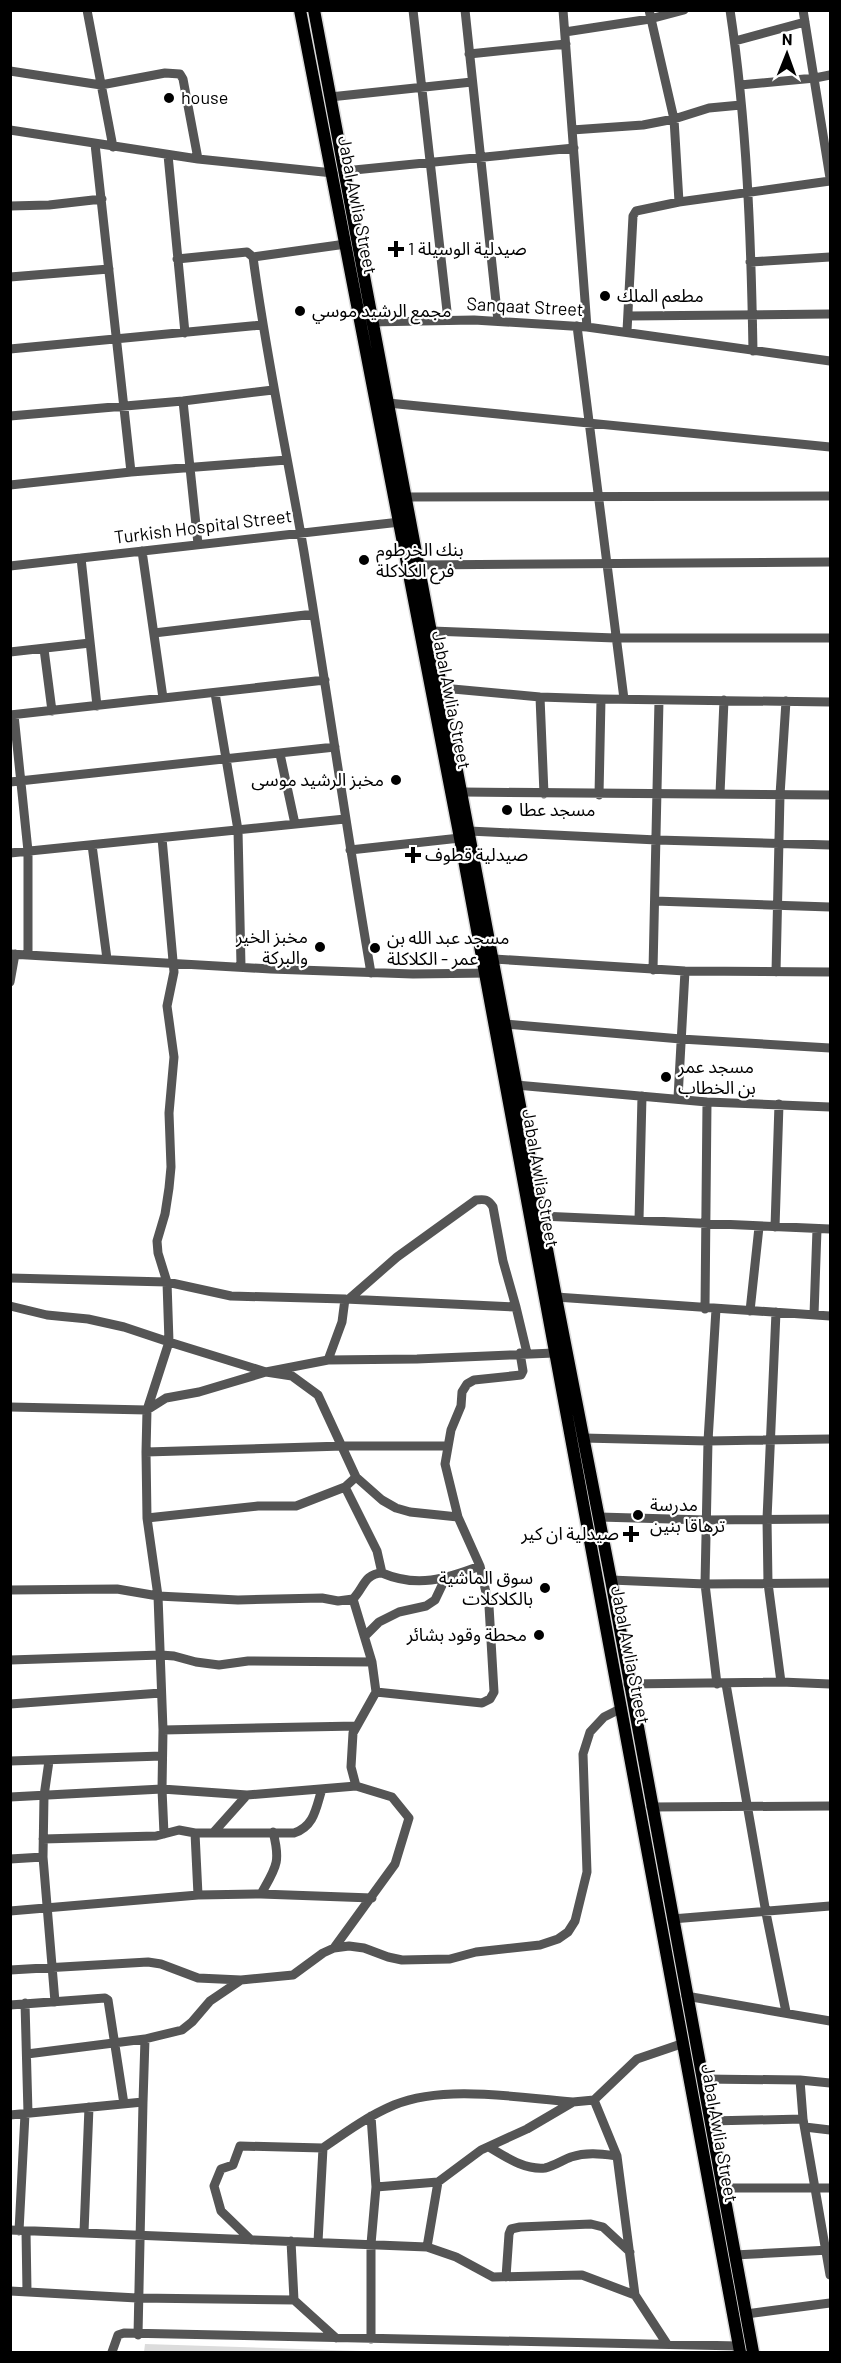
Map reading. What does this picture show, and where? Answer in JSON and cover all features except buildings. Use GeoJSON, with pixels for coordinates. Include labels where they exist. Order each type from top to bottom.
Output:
{"type":"FeatureCollection","features":[{"type":"Feature","properties":{"kind":"main road","name":"Jabal Awlia Street"},"geometry":{"type":"LineString","coordinates":[[300,10],[338,172],[367,323],[399,522],[491,969],[554,1353],[740,2349]]}},
{"type":"Feature","properties":{"kind":"main road","name":"Jabal Awlia Street"},"geometry":{"type":"LineString","coordinates":[[314,10],[330,97],[346,244],[388,403],[462,792],[465,834],[491,969],[506,1024],[753,2352]]}},
{"type":"Feature","properties":{"kind":"street"},"geometry":{"type":"LineString","coordinates":[[87,10],[113,147]]}},
{"type":"Feature","properties":{"kind":"street"},"geometry":{"type":"LineString","coordinates":[[413,10],[448,320]]}},
{"type":"Feature","properties":{"kind":"street"},"geometry":{"type":"LineString","coordinates":[[465,10],[498,321]]}},
{"type":"Feature","properties":{"kind":"street"},"geometry":{"type":"LineString","coordinates":[[563,10],[587,327]]}},
{"type":"Feature","properties":{"kind":"street"},"geometry":{"type":"LineString","coordinates":[[565,32],[684,10]]}},
{"type":"Feature","properties":{"kind":"street"},"geometry":{"type":"LineString","coordinates":[[730,10],[740,85],[748,192],[753,351]]}},
{"type":"Feature","properties":{"kind":"street"},"geometry":{"type":"LineString","coordinates":[[627,331],[633,216],[640,209],[831,179],[829,152],[803,10]]}},
{"type":"Feature","properties":{"kind":"street"},"geometry":{"type":"LineString","coordinates":[[650,15],[674,119],[679,202]]}},
{"type":"Feature","properties":{"kind":"street"},"geometry":{"type":"LineString","coordinates":[[735,41],[805,22]]}},
{"type":"Feature","properties":{"kind":"street"},"geometry":{"type":"LineString","coordinates":[[469,54],[566,44]]}},
{"type":"Feature","properties":{"kind":"street"},"geometry":{"type":"LineString","coordinates":[[10,71],[102,85],[165,72],[180,74],[183,79],[198,159]]}},
{"type":"Feature","properties":{"kind":"street"},"geometry":{"type":"LineString","coordinates":[[740,85],[831,75]]}},
{"type":"Feature","properties":{"kind":"street"},"geometry":{"type":"LineString","coordinates":[[330,97],[472,82]]}},
{"type":"Feature","properties":{"kind":"street"},"geometry":{"type":"LineString","coordinates":[[572,130],[618,128],[674,119],[709,108],[741,105]]}},
{"type":"Feature","properties":{"kind":"street"},"geometry":{"type":"LineString","coordinates":[[10,130],[198,159],[338,172],[574,148]]}},
{"type":"Feature","properties":{"kind":"street"},"geometry":{"type":"LineString","coordinates":[[95,144],[131,472]]}},
{"type":"Feature","properties":{"kind":"street"},"geometry":{"type":"LineString","coordinates":[[168,154],[184,333]]}},
{"type":"Feature","properties":{"kind":"street"},"geometry":{"type":"LineString","coordinates":[[10,206],[49,205],[102,199]]}},
{"type":"Feature","properties":{"kind":"street"},"geometry":{"type":"LineString","coordinates":[[253,257],[346,244]]}},
{"type":"Feature","properties":{"kind":"street"},"geometry":{"type":"LineString","coordinates":[[177,259],[247,252],[253,257],[273,390],[301,533],[371,973]]}},
{"type":"Feature","properties":{"kind":"street"},"geometry":{"type":"LineString","coordinates":[[750,262],[831,257]]}},
{"type":"Feature","properties":{"kind":"street"},"geometry":{"type":"LineString","coordinates":[[10,277],[109,269]]}},
{"type":"Feature","properties":{"kind":"street"},"geometry":{"type":"LineString","coordinates":[[628,316],[831,314]]}},
{"type":"Feature","properties":{"kind":"street","name":"Sanqaat Street"},"geometry":{"type":"LineString","coordinates":[[367,323],[448,320],[577,326],[627,331],[831,361]]}},
{"type":"Feature","properties":{"kind":"street"},"geometry":{"type":"LineString","coordinates":[[10,349],[262,325]]}},
{"type":"Feature","properties":{"kind":"street"},"geometry":{"type":"LineString","coordinates":[[577,326],[624,699]]}},
{"type":"Feature","properties":{"kind":"street"},"geometry":{"type":"LineString","coordinates":[[10,416],[183,401],[273,390]]}},
{"type":"Feature","properties":{"kind":"street"},"geometry":{"type":"LineString","coordinates":[[183,401],[198,544]]}},
{"type":"Feature","properties":{"kind":"street"},"geometry":{"type":"LineString","coordinates":[[388,403],[831,447]]}},
{"type":"Feature","properties":{"kind":"street"},"geometry":{"type":"LineString","coordinates":[[10,485],[131,472],[287,460]]}},
{"type":"Feature","properties":{"kind":"street"},"geometry":{"type":"LineString","coordinates":[[406,497],[831,496]]}},
{"type":"Feature","properties":{"kind":"street","name":"Turkish Hospital Street"},"geometry":{"type":"LineString","coordinates":[[10,566],[399,522]]}},
{"type":"Feature","properties":{"kind":"street"},"geometry":{"type":"LineString","coordinates":[[142,551],[163,698]]}},
{"type":"Feature","properties":{"kind":"street"},"geometry":{"type":"LineString","coordinates":[[81,558],[98,706]]}},
{"type":"Feature","properties":{"kind":"street"},"geometry":{"type":"LineString","coordinates":[[419,565],[831,562]]}},
{"type":"Feature","properties":{"kind":"street"},"geometry":{"type":"LineString","coordinates":[[154,633],[314,614]]}},
{"type":"Feature","properties":{"kind":"street"},"geometry":{"type":"LineString","coordinates":[[432,631],[615,638],[831,638]]}},
{"type":"Feature","properties":{"kind":"street"},"geometry":{"type":"LineString","coordinates":[[10,652],[90,643]]}},
{"type":"Feature","properties":{"kind":"street"},"geometry":{"type":"LineString","coordinates":[[44,649],[52,711]]}},
{"type":"Feature","properties":{"kind":"street"},"geometry":{"type":"LineString","coordinates":[[28,955],[28,851],[22,781],[12,715],[325,680]]}},
{"type":"Feature","properties":{"kind":"street"},"geometry":{"type":"LineString","coordinates":[[442,688],[540,697],[831,702]]}},
{"type":"Feature","properties":{"kind":"street"},"geometry":{"type":"LineString","coordinates":[[215,693],[237,830],[241,966]]}},
{"type":"Feature","properties":{"kind":"street"},"geometry":{"type":"LineString","coordinates":[[540,697],[544,794]]}},
{"type":"Feature","properties":{"kind":"street"},"geometry":{"type":"LineString","coordinates":[[600,795],[601,699]]}},
{"type":"Feature","properties":{"kind":"street"},"geometry":{"type":"LineString","coordinates":[[652,970],[659,700]]}},
{"type":"Feature","properties":{"kind":"street"},"geometry":{"type":"LineString","coordinates":[[720,794],[724,700]]}},
{"type":"Feature","properties":{"kind":"street"},"geometry":{"type":"LineString","coordinates":[[776,972],[780,795],[786,701]]}},
{"type":"Feature","properties":{"kind":"street"},"geometry":{"type":"LineString","coordinates":[[10,782],[335,747]]}},
{"type":"Feature","properties":{"kind":"street"},"geometry":{"type":"LineString","coordinates":[[280,754],[295,824]]}},
{"type":"Feature","properties":{"kind":"street"},"geometry":{"type":"LineString","coordinates":[[462,792],[600,795],[831,795]]}},
{"type":"Feature","properties":{"kind":"street"},"geometry":{"type":"LineString","coordinates":[[10,853],[345,819]]}},
{"type":"Feature","properties":{"kind":"street"},"geometry":{"type":"LineString","coordinates":[[350,850],[465,834],[831,845]]}},
{"type":"Feature","properties":{"kind":"street"},"geometry":{"type":"LineString","coordinates":[[162,838],[174,963],[174,980],[167,1006],[174,1057],[169,1113],[171,1167],[165,1214],[157,1241],[158,1253],[167,1282],[169,1342],[147,1410],[146,1452],[147,1518],[158,1596],[161,1655],[164,1834]]}},
{"type":"Feature","properties":{"kind":"street"},"geometry":{"type":"LineString","coordinates":[[92,845],[107,959]]}},
{"type":"Feature","properties":{"kind":"street"},"geometry":{"type":"LineString","coordinates":[[655,901],[831,907]]}},
{"type":"Feature","properties":{"kind":"street"},"geometry":{"type":"LineString","coordinates":[[10,982],[13,954],[371,973],[491,969],[831,972]]}},
{"type":"Feature","properties":{"kind":"street"},"geometry":{"type":"LineString","coordinates":[[678,1098],[685,971]]}},
{"type":"Feature","properties":{"kind":"street"},"geometry":{"type":"LineString","coordinates":[[506,1024],[681,1039],[831,1047]]}},
{"type":"Feature","properties":{"kind":"street"},"geometry":{"type":"LineString","coordinates":[[516,1085],[706,1102],[831,1107]]}},
{"type":"Feature","properties":{"kind":"street"},"geometry":{"type":"LineString","coordinates":[[639,1220],[642,1096]]}},
{"type":"Feature","properties":{"kind":"street"},"geometry":{"type":"LineString","coordinates":[[705,1309],[706,1102]]}},
{"type":"Feature","properties":{"kind":"street"},"geometry":{"type":"LineString","coordinates":[[775,1227],[779,1104]]}},
{"type":"Feature","properties":{"kind":"street"},"geometry":{"type":"LineString","coordinates":[[328,1360],[342,1322],[347,1299],[397,1257],[476,1200],[489,1201],[493,1207],[503,1261],[516,1307],[524,1353],[523,1371],[521,1375],[483,1378],[467,1384],[462,1392],[461,1406],[447,1446],[446,1474],[458,1517],[480,1566],[489,1606],[494,1692],[490,1699],[482,1703],[376,1692]]}},
{"type":"Feature","properties":{"kind":"street"},"geometry":{"type":"LineString","coordinates":[[541,1216],[759,1227],[831,1228]]}},
{"type":"Feature","properties":{"kind":"street"},"geometry":{"type":"LineString","coordinates":[[750,1311],[759,1227]]}},
{"type":"Feature","properties":{"kind":"street"},"geometry":{"type":"LineString","coordinates":[[814,1315],[818,1229]]}},
{"type":"Feature","properties":{"kind":"street"},"geometry":{"type":"LineString","coordinates":[[10,1278],[167,1282],[231,1296],[516,1307]]}},
{"type":"Feature","properties":{"kind":"street"},"geometry":{"type":"LineString","coordinates":[[555,1297],[831,1316]]}},
{"type":"Feature","properties":{"kind":"street"},"geometry":{"type":"LineString","coordinates":[[10,1306],[47,1315],[88,1319],[124,1327],[266,1371],[292,1376],[318,1395],[356,1477],[382,1500],[396,1508],[410,1512],[458,1517]]}},
{"type":"Feature","properties":{"kind":"street"},"geometry":{"type":"LineString","coordinates":[[716,1309],[708,1441],[705,1584],[722,1684],[748,1807],[786,2012]]}},
{"type":"Feature","properties":{"kind":"street"},"geometry":{"type":"LineString","coordinates":[[776,1312],[767,1519],[768,1583],[781,1682]]}},
{"type":"Feature","properties":{"kind":"street"},"geometry":{"type":"LineString","coordinates":[[10,1407],[147,1410],[166,1398],[199,1392],[266,1371],[328,1360],[554,1353]]}},
{"type":"Feature","properties":{"kind":"street"},"geometry":{"type":"LineString","coordinates":[[583,1438],[708,1441],[831,1439]]}},
{"type":"Feature","properties":{"kind":"street"},"geometry":{"type":"LineString","coordinates":[[146,1452],[343,1446],[447,1446]]}},
{"type":"Feature","properties":{"kind":"street"},"geometry":{"type":"LineString","coordinates":[[147,1518],[258,1506],[296,1506],[345,1487],[356,1477]]}},
{"type":"Feature","properties":{"kind":"street"},"geometry":{"type":"LineString","coordinates":[[345,1487],[377,1551],[382,1573]]}},
{"type":"Feature","properties":{"kind":"street"},"geometry":{"type":"LineString","coordinates":[[599,1517],[706,1520],[831,1519]]}},
{"type":"Feature","properties":{"kind":"street"},"geometry":{"type":"LineString","coordinates":[[10,1590],[117,1588],[158,1596],[238,1599],[322,1598],[339,1601],[353,1599],[367,1577],[374,1573],[382,1573],[399,1580],[445,1580],[480,1566]]}},
{"type":"Feature","properties":{"kind":"street"},"geometry":{"type":"LineString","coordinates":[[366,1635],[379,1622],[399,1612],[426,1606],[435,1600],[445,1580]]}},
{"type":"Feature","properties":{"kind":"street"},"geometry":{"type":"LineString","coordinates":[[611,1580],[705,1584],[831,1583]]}},
{"type":"Feature","properties":{"kind":"street"},"geometry":{"type":"LineString","coordinates":[[353,1599],[366,1635],[376,1692],[353,1733],[351,1767],[356,1786]]}},
{"type":"Feature","properties":{"kind":"street"},"geometry":{"type":"LineString","coordinates":[[10,1660],[161,1655],[219,1665],[248,1661],[372,1662]]}},
{"type":"Feature","properties":{"kind":"street"},"geometry":{"type":"LineString","coordinates":[[628,1684],[781,1682],[831,1684]]}},
{"type":"Feature","properties":{"kind":"street"},"geometry":{"type":"LineString","coordinates":[[10,1704],[161,1693]]}},
{"type":"Feature","properties":{"kind":"street"},"geometry":{"type":"LineString","coordinates":[[10,1970],[148,1962],[161,1964],[198,1978],[241,1980],[293,1975],[301,1972],[323,1953],[334,1948],[349,1946],[364,1948],[388,1958],[402,1960],[450,1959],[476,1952],[540,1945],[558,1939],[568,1932],[580,1906],[587,1872],[583,1754],[590,1732],[604,1717],[622,1708]]}},
{"type":"Feature","properties":{"kind":"street"},"geometry":{"type":"LineString","coordinates":[[163,1730],[357,1726]]}},
{"type":"Feature","properties":{"kind":"street"},"geometry":{"type":"LineString","coordinates":[[10,1761],[162,1756]]}},
{"type":"Feature","properties":{"kind":"street"},"geometry":{"type":"LineString","coordinates":[[49,1761],[44,1796],[43,1857],[55,2002]]}},
{"type":"Feature","properties":{"kind":"street"},"geometry":{"type":"LineString","coordinates":[[10,1797],[162,1789],[247,1795],[356,1786],[392,1797],[409,1818],[395,1864],[334,1948]]}},
{"type":"Feature","properties":{"kind":"street"},"geometry":{"type":"LineString","coordinates":[[43,1839],[164,1834],[179,1830],[195,1833],[294,1833],[304,1829],[312,1821],[322,1789]]}},
{"type":"Feature","properties":{"kind":"street"},"geometry":{"type":"LineString","coordinates":[[213,1833],[247,1795]]}},
{"type":"Feature","properties":{"kind":"street"},"geometry":{"type":"LineString","coordinates":[[651,1807],[831,1806]]}},
{"type":"Feature","properties":{"kind":"street"},"geometry":{"type":"LineString","coordinates":[[261,1894],[275,1870],[279,1855],[273,1832]]}},
{"type":"Feature","properties":{"kind":"street"},"geometry":{"type":"LineString","coordinates":[[195,1833],[198,1895]]}},
{"type":"Feature","properties":{"kind":"street"},"geometry":{"type":"LineString","coordinates":[[10,1859],[43,1857]]}},
{"type":"Feature","properties":{"kind":"street"},"geometry":{"type":"LineString","coordinates":[[10,1911],[198,1895],[261,1894],[372,1898]]}},
{"type":"Feature","properties":{"kind":"street"},"geometry":{"type":"LineString","coordinates":[[672,1919],[831,1906]]}},
{"type":"Feature","properties":{"kind":"street"},"geometry":{"type":"LineString","coordinates":[[27,2054],[145,2038],[182,2030],[210,2001],[241,1980]]}},
{"type":"Feature","properties":{"kind":"street"},"geometry":{"type":"LineString","coordinates":[[686,1996],[831,2021]]}},
{"type":"Feature","properties":{"kind":"street"},"geometry":{"type":"LineString","coordinates":[[10,2005],[105,1998],[108,2000],[124,2104]]}},
{"type":"Feature","properties":{"kind":"street"},"geometry":{"type":"LineString","coordinates":[[25,2003],[26,2113],[18,2231],[27,2291]]}},
{"type":"Feature","properties":{"kind":"street"},"geometry":{"type":"LineString","coordinates":[[138,2335],[137,2298],[145,2038]]}},
{"type":"Feature","properties":{"kind":"street"},"geometry":{"type":"LineString","coordinates":[[251,2240],[221,2211],[214,2186],[221,2169],[233,2165],[240,2146],[323,2148],[371,2116],[395,2105],[448,2094],[573,2102],[594,2100],[637,2059],[684,2043]]}},
{"type":"Feature","properties":{"kind":"street"},"geometry":{"type":"LineString","coordinates":[[703,2079],[800,2080],[831,2083]]}},
{"type":"Feature","properties":{"kind":"street"},"geometry":{"type":"LineString","coordinates":[[800,2080],[804,2123],[831,2276]]}},
{"type":"Feature","properties":{"kind":"street"},"geometry":{"type":"LineString","coordinates":[[594,2100],[617,2156],[635,2295],[666,2344]]}},
{"type":"Feature","properties":{"kind":"street"},"geometry":{"type":"LineString","coordinates":[[10,2115],[143,2102]]}},
{"type":"Feature","properties":{"kind":"street"},"geometry":{"type":"LineString","coordinates":[[376,2187],[438,2182],[489,2147],[527,2129],[573,2102]]}},
{"type":"Feature","properties":{"kind":"street"},"geometry":{"type":"LineString","coordinates":[[84,2232],[89,2107]]}},
{"type":"Feature","properties":{"kind":"street"},"geometry":{"type":"LineString","coordinates":[[371,2116],[376,2187],[371,2244],[371,2339]]}},
{"type":"Feature","properties":{"kind":"street"},"geometry":{"type":"LineString","coordinates":[[710,2121],[804,2123],[831,2130]]}},
{"type":"Feature","properties":{"kind":"street"},"geometry":{"type":"LineString","coordinates":[[489,2147],[518,2164],[530,2167],[545,2168],[580,2155],[594,2153],[617,2156]]}},
{"type":"Feature","properties":{"kind":"street"},"geometry":{"type":"LineString","coordinates":[[318,2242],[323,2148]]}},
{"type":"Feature","properties":{"kind":"street"},"geometry":{"type":"LineString","coordinates":[[427,2247],[438,2182]]}},
{"type":"Feature","properties":{"kind":"street"},"geometry":{"type":"LineString","coordinates":[[722,2188],[831,2188]]}},
{"type":"Feature","properties":{"kind":"street"},"geometry":{"type":"LineString","coordinates":[[506,2277],[509,2234],[511,2229],[520,2227],[591,2224],[603,2227],[630,2252]]}},
{"type":"Feature","properties":{"kind":"street"},"geometry":{"type":"LineString","coordinates":[[18,2231],[427,2247],[456,2257],[493,2277],[582,2276],[635,2295]]}},
{"type":"Feature","properties":{"kind":"street"},"geometry":{"type":"LineString","coordinates":[[291,2241],[294,2300]]}},
{"type":"Feature","properties":{"kind":"street"},"geometry":{"type":"LineString","coordinates":[[734,2255],[828,2250]]}},
{"type":"Feature","properties":{"kind":"street"},"geometry":{"type":"LineString","coordinates":[[10,2291],[137,2298],[294,2300],[336,2338]]}},
{"type":"Feature","properties":{"kind":"street"},"geometry":{"type":"LineString","coordinates":[[746,2314],[831,2303]]}},
{"type":"Feature","properties":{"kind":"street"},"geometry":{"type":"LineString","coordinates":[[112,2352],[118,2335],[124,2333],[666,2344],[694,2349],[740,2349]]}},
{"type":"Feature","properties":{"kind":"shaded area"},"geometry":{"type":"Polygon","coordinates":[[[145,2344],[393,2352],[144,2352],[145,2344]]]}},
{"type":"Feature","properties":{"kind":"place","name":"house"},"geometry":{"type":"Point","coordinates":[169,98]}},
{"type":"Feature","properties":{"kind":"place","name":"صيدلية الوسيلة 1"},"geometry":{"type":"Point","coordinates":[396,249]}},
{"type":"Feature","properties":{"kind":"place","name":"مطعم الملك"},"geometry":{"type":"Point","coordinates":[605,296]}},
{"type":"Feature","properties":{"kind":"place","name":"مجمع الرشيد موسي"},"geometry":{"type":"Point","coordinates":[300,311]}},
{"type":"Feature","properties":{"kind":"place","name":"بنك الخرطوم فرع الكلاكلة"},"geometry":{"type":"Point","coordinates":[364,560]}},
{"type":"Feature","properties":{"kind":"place","name":"مخبز الرشيد موسى"},"geometry":{"type":"Point","coordinates":[396,780]}},
{"type":"Feature","properties":{"kind":"place","name":"مسجد عطا"},"geometry":{"type":"Point","coordinates":[507,810]}},
{"type":"Feature","properties":{"kind":"place","name":"صيدلية قطوف"},"geometry":{"type":"Point","coordinates":[413,855]}},
{"type":"Feature","properties":{"kind":"place","name":"مخبز الخير والبركة"},"geometry":{"type":"Point","coordinates":[320,947]}},
{"type":"Feature","properties":{"kind":"place","name":"مسجد عبد الله بن عمر - الكلاكلة"},"geometry":{"type":"Point","coordinates":[375,948]}},
{"type":"Feature","properties":{"kind":"place","name":"مسجد عمر بن الخطاب"},"geometry":{"type":"Point","coordinates":[666,1077]}},
{"type":"Feature","properties":{"kind":"place","name":"مدرسة ترهاقا بنين"},"geometry":{"type":"Point","coordinates":[638,1515]}},
{"type":"Feature","properties":{"kind":"place","name":"صيدلية ان كير"},"geometry":{"type":"Point","coordinates":[631,1534]}},
{"type":"Feature","properties":{"kind":"place","name":"سوق الماشية بالكلاكلات"},"geometry":{"type":"Point","coordinates":[545,1588]}},
{"type":"Feature","properties":{"kind":"place","name":"محطة وقود بشائر"},"geometry":{"type":"Point","coordinates":[539,1635]}}]}
